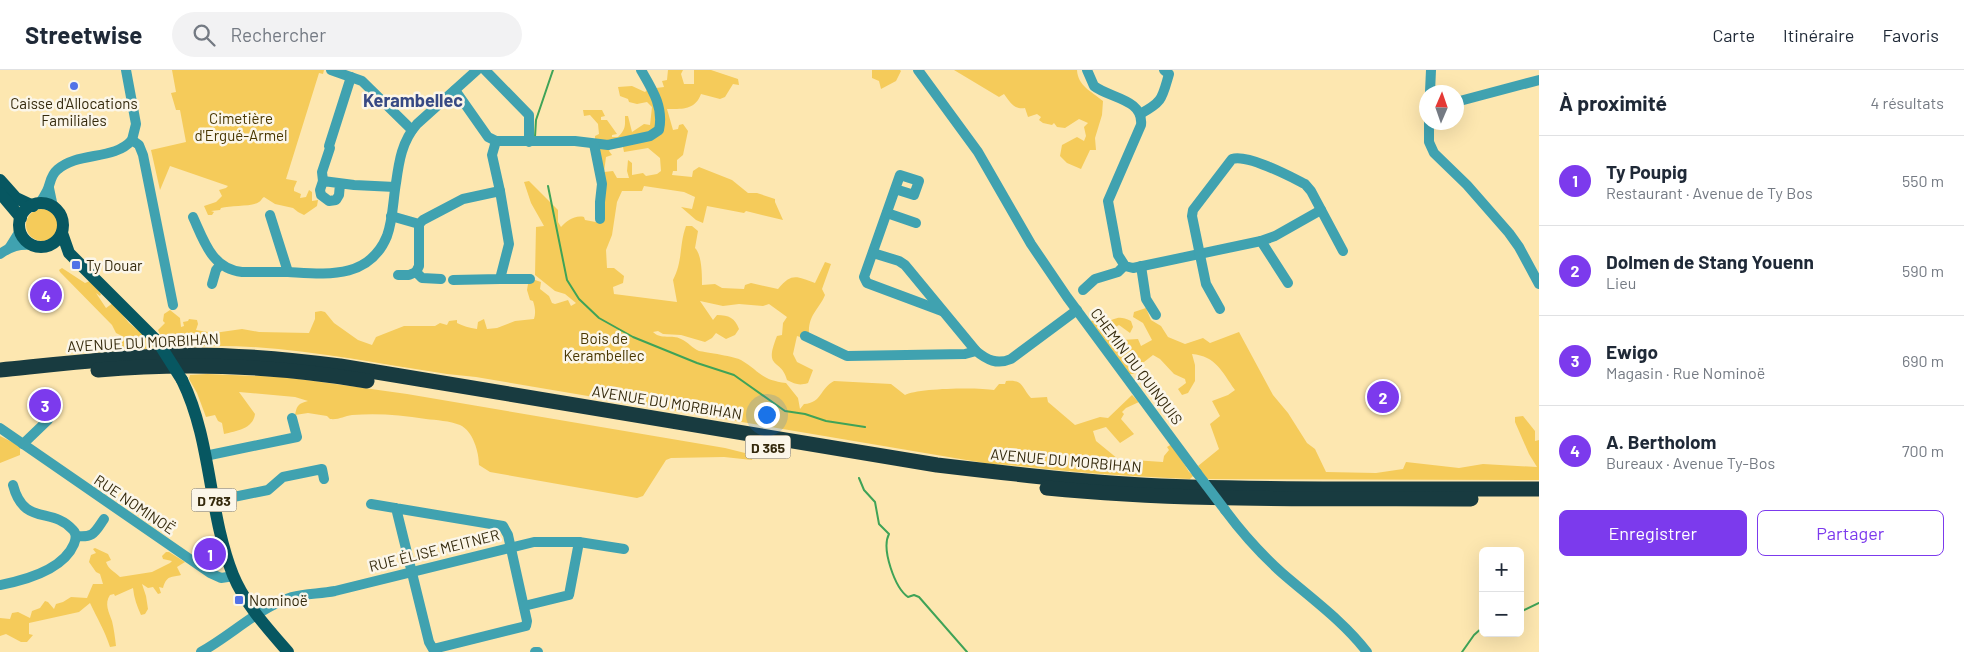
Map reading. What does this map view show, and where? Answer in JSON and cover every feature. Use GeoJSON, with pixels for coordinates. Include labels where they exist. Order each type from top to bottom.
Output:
{"type":"FeatureCollection","features":[{"type":"Feature","properties":{"kind":"highway","name":"AVENUE DU MORBIHAN"},"geometry":{"type":"LineString","coordinates":[[0,370],[138,357],[194,355],[258,357],[340,366],[937,465],[1000,473],[1189,487],[1539,489]]}},
{"type":"Feature","properties":{"kind":"highway","name":"AVENUE DU MORBIHAN"},"geometry":{"type":"LineString","coordinates":[[0,381],[110,369],[173,366],[276,370],[351,378],[918,472],[1086,492],[1228,498],[1539,500]]}},
{"type":"Feature","properties":{"kind":"main road"},"geometry":{"type":"LineString","coordinates":[[0,180],[16,198],[36,205],[53,207],[62,218],[62,233],[59,239],[48,246],[37,247],[24,239],[21,224],[0,194]]}},
{"type":"Feature","properties":{"kind":"main road"},"geometry":{"type":"LineString","coordinates":[[21,224],[26,210],[36,205]]}},
{"type":"Feature","properties":{"kind":"main road","name":"D 783"},"geometry":{"type":"LineString","coordinates":[[62,233],[69,253],[158,342],[182,380],[194,407],[223,541],[234,576],[257,615],[288,652]]}},
{"type":"Feature","properties":{"kind":"main road","name":"D 783"},"geometry":{"type":"LineString","coordinates":[[48,246],[69,253]]}},
{"type":"Feature","properties":{"kind":"street"},"geometry":{"type":"LineString","coordinates":[[36,205],[49,188],[53,174],[64,165],[82,158],[116,150],[132,140],[136,124],[126,70]]}},
{"type":"Feature","properties":{"kind":"street"},"geometry":{"type":"LineString","coordinates":[[331,70],[366,84],[412,130]]}},
{"type":"Feature","properties":{"kind":"street"},"geometry":{"type":"LineString","coordinates":[[193,216],[209,250],[220,265],[235,272],[335,274],[359,266],[373,256],[381,246],[389,230],[401,151],[412,130],[477,70]]}},
{"type":"Feature","properties":{"kind":"street"},"geometry":{"type":"LineString","coordinates":[[485,70],[529,115],[529,142]]}},
{"type":"Feature","properties":{"kind":"street"},"geometry":{"type":"LineString","coordinates":[[455,90],[486,135],[496,141],[576,141],[608,145],[642,139],[653,136],[658,132],[660,125],[657,98],[641,70]]}},
{"type":"Feature","properties":{"kind":"street","name":"CHEMIN DU QUINQUIS"},"geometry":{"type":"LineString","coordinates":[[918,70],[978,152],[1031,244],[1077,310],[1225,510],[1270,562],[1340,621],[1367,652]]}},
{"type":"Feature","properties":{"kind":"street"},"geometry":{"type":"LineString","coordinates":[[1087,70],[1094,86],[1130,104],[1140,114],[1141,125],[1108,201],[1118,255],[1124,266],[1132,268],[1261,241],[1275,236],[1321,210]]}},
{"type":"Feature","properties":{"kind":"street"},"geometry":{"type":"LineString","coordinates":[[1140,114],[1160,101],[1168,74],[1164,70]]}},
{"type":"Feature","properties":{"kind":"street"},"geometry":{"type":"LineString","coordinates":[[1430,85],[1431,70]]}},
{"type":"Feature","properties":{"kind":"street"},"geometry":{"type":"LineString","coordinates":[[340,184],[338,198],[333,202],[321,195],[320,190],[323,181],[321,176],[330,148],[328,146],[351,77]]}},
{"type":"Feature","properties":{"kind":"street"},"geometry":{"type":"LineString","coordinates":[[1464,100],[1539,80]]}},
{"type":"Feature","properties":{"kind":"street"},"geometry":{"type":"LineString","coordinates":[[1429,130],[1429,142],[1434,152],[1467,185],[1509,233],[1519,247],[1539,284]]}},
{"type":"Feature","properties":{"kind":"street"},"geometry":{"type":"LineString","coordinates":[[132,140],[139,145],[143,155],[172,305]]}},
{"type":"Feature","properties":{"kind":"street"},"geometry":{"type":"LineString","coordinates":[[496,141],[492,155],[509,244],[500,279]]}},
{"type":"Feature","properties":{"kind":"street"},"geometry":{"type":"LineString","coordinates":[[594,144],[602,184],[600,219]]}},
{"type":"Feature","properties":{"kind":"street"},"geometry":{"type":"LineString","coordinates":[[1220,309],[1206,284],[1192,220],[1192,212],[1232,158],[1248,159],[1305,184],[1311,191],[1342,251]]}},
{"type":"Feature","properties":{"kind":"street"},"geometry":{"type":"LineString","coordinates":[[323,181],[340,184],[395,187]]}},
{"type":"Feature","properties":{"kind":"street"},"geometry":{"type":"LineString","coordinates":[[49,188],[53,207]]}},
{"type":"Feature","properties":{"kind":"street"},"geometry":{"type":"LineString","coordinates":[[895,189],[864,277],[865,282],[942,311]]}},
{"type":"Feature","properties":{"kind":"street"},"geometry":{"type":"LineString","coordinates":[[398,275],[409,275],[416,272],[419,266],[419,224],[422,220],[463,199],[500,191]]}},
{"type":"Feature","properties":{"kind":"street"},"geometry":{"type":"LineString","coordinates":[[887,213],[916,223]]}},
{"type":"Feature","properties":{"kind":"street"},"geometry":{"type":"LineString","coordinates":[[270,215],[288,272]]}},
{"type":"Feature","properties":{"kind":"street"},"geometry":{"type":"LineString","coordinates":[[391,216],[419,224]]}},
{"type":"Feature","properties":{"kind":"street"},"geometry":{"type":"LineString","coordinates":[[10,247],[21,224]]}},
{"type":"Feature","properties":{"kind":"street"},"geometry":{"type":"LineString","coordinates":[[1261,241],[1288,283]]}},
{"type":"Feature","properties":{"kind":"street"},"geometry":{"type":"LineString","coordinates":[[0,254],[10,247],[21,244],[32,245]]}},
{"type":"Feature","properties":{"kind":"street"},"geometry":{"type":"LineString","coordinates":[[873,252],[905,264],[976,351],[990,361],[1008,360],[1077,310]]}},
{"type":"Feature","properties":{"kind":"street"},"geometry":{"type":"LineString","coordinates":[[212,284],[216,270],[220,265]]}},
{"type":"Feature","properties":{"kind":"street"},"geometry":{"type":"LineString","coordinates":[[1083,290],[1098,277],[1118,272],[1124,266]]}},
{"type":"Feature","properties":{"kind":"street"},"geometry":{"type":"LineString","coordinates":[[1142,266],[1146,298],[1156,316]]}},
{"type":"Feature","properties":{"kind":"street"},"geometry":{"type":"LineString","coordinates":[[416,272],[422,278],[441,279]]}},
{"type":"Feature","properties":{"kind":"street"},"geometry":{"type":"LineString","coordinates":[[453,280],[530,279]]}},
{"type":"Feature","properties":{"kind":"street"},"geometry":{"type":"LineString","coordinates":[[806,336],[847,356],[964,354],[976,351]]}},
{"type":"Feature","properties":{"kind":"street"},"geometry":{"type":"LineString","coordinates":[[205,456],[297,437],[292,418]]}},
{"type":"Feature","properties":{"kind":"street"},"geometry":{"type":"LineString","coordinates":[[23,444],[48,420]]}},
{"type":"Feature","properties":{"kind":"street","name":"RUE NOMINOË"},"geometry":{"type":"LineString","coordinates":[[0,428],[214,576],[224,578],[234,576]]}},
{"type":"Feature","properties":{"kind":"street"},"geometry":{"type":"LineString","coordinates":[[214,501],[268,490],[283,477],[302,473],[322,469],[324,478]]}},
{"type":"Feature","properties":{"kind":"street"},"geometry":{"type":"LineString","coordinates":[[0,585],[59,565],[72,547],[76,536],[74,530],[62,522],[23,507],[17,498],[13,485]]}},
{"type":"Feature","properties":{"kind":"street"},"geometry":{"type":"LineString","coordinates":[[372,504],[396,508],[503,526],[506,530],[524,606],[526,626],[433,649],[429,642],[396,508]]}},
{"type":"Feature","properties":{"kind":"street"},"geometry":{"type":"LineString","coordinates":[[76,536],[89,537],[104,518]]}},
{"type":"Feature","properties":{"kind":"street","name":"RUE ÉLISE MEITNER"},"geometry":{"type":"LineString","coordinates":[[201,652],[266,608],[291,597],[325,593],[534,542],[579,542],[624,549]]}},
{"type":"Feature","properties":{"kind":"street"},"geometry":{"type":"LineString","coordinates":[[524,606],[570,593],[579,542]]}},
{"type":"Feature","properties":{"kind":"green space","name":"Cimetière d'Ergué-Armel"},"geometry":{"type":"Polygon","coordinates":[[[172,70],[324,70],[323,74],[319,73],[286,179],[297,181],[294,191],[301,194],[300,198],[306,197],[309,190],[312,192],[312,201],[318,200],[317,206],[304,215],[293,208],[275,204],[264,197],[256,204],[221,208],[220,210],[211,211],[214,212],[212,215],[208,215],[204,206],[216,202],[222,196],[219,190],[228,186],[170,166],[160,190],[151,150],[186,142],[180,110],[176,110],[171,93],[176,92],[172,70]]]}},
{"type":"Feature","properties":{"kind":"green space","name":"Bois de Kerambellec"},"geometry":{"type":"Polygon","coordinates":[[[668,70],[683,70],[681,74],[684,84],[694,84],[694,70],[711,70],[738,79],[739,85],[733,84],[725,97],[720,99],[701,94],[695,103],[688,108],[667,109],[673,130],[678,129],[679,125],[683,124],[688,131],[683,155],[677,160],[677,171],[673,171],[672,175],[692,177],[693,171],[699,167],[732,180],[748,193],[757,193],[775,199],[783,220],[746,211],[744,213],[707,206],[703,223],[696,220],[681,207],[692,209],[695,197],[684,192],[644,186],[642,191],[622,191],[617,202],[612,235],[606,250],[607,268],[614,268],[624,276],[623,283],[613,287],[614,294],[677,302],[673,280],[678,266],[686,226],[692,226],[698,231],[695,248],[700,260],[702,285],[715,284],[722,288],[744,289],[745,285],[751,283],[778,289],[787,280],[795,277],[815,283],[825,262],[831,264],[822,289],[825,295],[823,300],[812,316],[809,333],[803,338],[797,336],[793,354],[797,362],[813,370],[808,383],[797,384],[787,380],[781,368],[772,359],[773,347],[777,336],[782,335],[783,323],[787,317],[769,304],[763,306],[739,304],[723,306],[700,301],[713,320],[717,315],[721,315],[731,318],[736,322],[739,329],[735,335],[726,339],[716,333],[705,342],[681,335],[663,334],[658,331],[653,332],[659,336],[681,339],[699,351],[738,359],[771,380],[786,383],[798,398],[800,409],[804,404],[818,398],[826,387],[834,381],[891,384],[905,395],[921,391],[948,389],[994,390],[999,384],[1005,384],[1006,381],[1016,381],[1031,398],[1047,397],[1048,402],[1075,425],[1100,417],[1108,418],[1132,395],[1139,402],[1126,408],[1122,412],[1124,414],[1121,419],[1134,434],[1120,443],[1106,427],[1093,431],[1096,441],[1118,459],[1163,462],[1164,456],[1169,450],[1167,447],[1172,444],[1189,472],[1194,475],[1190,479],[1144,477],[990,464],[476,377],[310,353],[241,346],[173,348],[159,333],[158,330],[165,323],[163,321],[164,314],[170,310],[180,318],[181,327],[184,326],[183,322],[189,319],[197,320],[196,330],[214,333],[242,329],[259,332],[309,333],[315,319],[315,312],[321,311],[325,312],[334,323],[358,340],[372,345],[376,337],[404,326],[435,326],[440,323],[447,325],[449,321],[457,320],[459,324],[477,329],[478,322],[484,319],[487,329],[497,328],[515,321],[534,319],[533,301],[530,300],[527,290],[529,278],[541,282],[540,289],[549,296],[552,303],[555,304],[568,300],[571,306],[576,303],[565,294],[555,291],[535,275],[536,227],[544,226],[531,203],[524,182],[529,181],[558,210],[558,222],[561,227],[577,217],[584,217],[585,220],[601,223],[596,150],[611,147],[609,151],[612,155],[606,157],[604,172],[613,171],[617,178],[629,178],[627,171],[628,160],[632,163],[632,175],[643,173],[646,176],[657,174],[661,171],[660,158],[648,148],[624,152],[623,147],[619,148],[595,140],[595,136],[599,134],[598,124],[590,115],[584,116],[583,110],[602,110],[605,116],[601,117],[601,120],[607,120],[617,134],[612,135],[612,137],[618,137],[624,129],[625,116],[628,116],[632,132],[644,124],[650,125],[652,107],[647,102],[637,104],[629,102],[628,99],[620,96],[618,87],[632,86],[645,92],[648,89],[664,87],[662,81],[667,80],[668,70]]]}},
{"type":"Feature","properties":{"kind":"green space"},"geometry":{"type":"Polygon","coordinates":[[[872,70],[901,71],[896,81],[881,89],[879,81],[872,78],[872,70]]]}},
{"type":"Feature","properties":{"kind":"green space"},"geometry":{"type":"Polygon","coordinates":[[[954,70],[1077,70],[1083,84],[1103,101],[1102,115],[1095,138],[1096,150],[1090,150],[1081,169],[1067,163],[1060,156],[1062,145],[1077,137],[1084,141],[1086,136],[1084,127],[1088,123],[1079,119],[1065,128],[1057,127],[1054,123],[1052,125],[1043,123],[1039,120],[1041,117],[1037,114],[1028,117],[1025,108],[1015,107],[1004,94],[999,97],[954,70]]]}},
{"type":"Feature","properties":{"kind":"green space"},"geometry":{"type":"Polygon","coordinates":[[[42,209],[48,210],[53,214],[57,219],[57,231],[53,236],[48,240],[42,241],[36,240],[31,236],[27,231],[26,225],[27,219],[31,214],[36,210],[42,209]]]}},
{"type":"Feature","properties":{"kind":"green space"},"geometry":{"type":"Polygon","coordinates":[[[62,268],[85,283],[90,281],[101,294],[100,296],[96,293],[106,308],[113,303],[129,323],[149,339],[153,347],[147,349],[117,348],[116,343],[124,337],[116,333],[112,325],[60,272],[59,270],[62,268]]]}},
{"type":"Feature","properties":{"kind":"green space"},"geometry":{"type":"Polygon","coordinates":[[[1146,308],[1151,320],[1161,326],[1168,337],[1185,344],[1203,338],[1210,343],[1239,332],[1273,395],[1288,413],[1307,443],[1315,449],[1326,472],[1376,473],[1403,469],[1406,462],[1459,468],[1483,464],[1537,467],[1515,422],[1515,417],[1523,416],[1535,431],[1535,441],[1539,440],[1539,480],[1207,479],[1198,466],[1219,449],[1210,424],[1220,416],[1212,401],[1235,390],[1222,371],[1207,358],[1192,354],[1195,365],[1195,381],[1188,393],[1182,395],[1178,389],[1186,383],[1185,379],[1174,374],[1160,359],[1153,355],[1144,362],[1139,362],[1134,374],[1128,374],[1090,321],[1098,320],[1105,323],[1120,318],[1127,319],[1131,321],[1133,327],[1130,333],[1119,325],[1114,328],[1116,332],[1111,334],[1111,337],[1115,342],[1118,337],[1122,340],[1138,339],[1141,346],[1152,340],[1143,323],[1133,317],[1134,312],[1146,308]]]}},
{"type":"Feature","properties":{"kind":"green space"},"geometry":{"type":"Polygon","coordinates":[[[190,375],[283,377],[407,394],[725,448],[753,455],[752,460],[724,457],[671,458],[666,460],[643,496],[637,498],[490,472],[479,465],[478,454],[472,437],[460,425],[407,416],[371,414],[330,419],[327,416],[308,413],[295,415],[298,405],[308,401],[295,397],[239,392],[255,414],[254,419],[243,428],[224,434],[222,423],[218,421],[215,415],[206,417],[197,393],[189,379],[190,375]]]}},
{"type":"Feature","properties":{"kind":"green space"},"geometry":{"type":"Polygon","coordinates":[[[0,436],[20,446],[20,455],[0,463],[0,436]]]}},
{"type":"Feature","properties":{"kind":"green space"},"geometry":{"type":"Polygon","coordinates":[[[95,548],[108,554],[111,560],[106,562],[107,565],[120,577],[152,572],[170,563],[172,561],[163,559],[162,556],[166,552],[185,562],[177,567],[181,575],[170,577],[166,580],[163,588],[159,587],[161,593],[158,594],[153,587],[148,588],[142,584],[148,609],[145,614],[141,615],[133,588],[115,596],[114,594],[110,595],[107,605],[113,624],[116,646],[110,647],[90,603],[79,612],[29,623],[29,634],[33,635],[27,642],[21,642],[6,634],[0,636],[0,618],[10,619],[12,613],[18,612],[30,618],[32,611],[40,608],[45,601],[54,609],[56,604],[71,597],[87,598],[93,584],[103,584],[100,574],[96,572],[89,562],[91,555],[96,553],[93,549],[95,548]]]}},
{"type":"Feature","properties":{"kind":"waterway"},"geometry":{"type":"LineString","coordinates":[[535,137],[536,120],[553,70]]}},
{"type":"Feature","properties":{"kind":"waterway"},"geometry":{"type":"LineString","coordinates":[[548,186],[567,280],[579,299],[599,318],[633,337],[697,363],[734,375],[785,411],[805,414],[826,421],[865,427]]}},
{"type":"Feature","properties":{"kind":"waterway"},"geometry":{"type":"LineString","coordinates":[[859,478],[864,490],[875,502],[879,524],[889,534],[887,541],[888,558],[898,585],[908,597],[914,595],[919,597],[967,652]]}},
{"type":"Feature","properties":{"kind":"waterway"},"geometry":{"type":"LineString","coordinates":[[1524,610],[1539,603]]}},
{"type":"Feature","properties":{"kind":"waterway"},"geometry":{"type":"LineString","coordinates":[[1462,652],[1479,631]]}},
{"type":"Feature","properties":{"kind":"place","name":"Caisse d'Allocations Familiales"},"geometry":{"type":"Point","coordinates":[74,86]}},
{"type":"Feature","properties":{"kind":"place","name":"Ty Douar"},"geometry":{"type":"Point","coordinates":[76,265]}},
{"type":"Feature","properties":{"kind":"place","name":"A. Bertholom"},"geometry":{"type":"Point","coordinates":[46,295]}},
{"type":"Feature","properties":{"kind":"place","name":"Dolmen de Stang Youenn"},"geometry":{"type":"Point","coordinates":[1383,397]}},
{"type":"Feature","properties":{"kind":"place","name":"Ewigo"},"geometry":{"type":"Point","coordinates":[45,405]}},
{"type":"Feature","properties":{"kind":"place","name":"Ty Poupig"},"geometry":{"type":"Point","coordinates":[210,554]}},
{"type":"Feature","properties":{"kind":"place","name":"Nominoë"},"geometry":{"type":"Point","coordinates":[239,600]}},
{"type":"Feature","properties":{"kind":"district","name":"Kerambellec"},"geometry":{"type":"Point","coordinates":[413,100]}}]}
